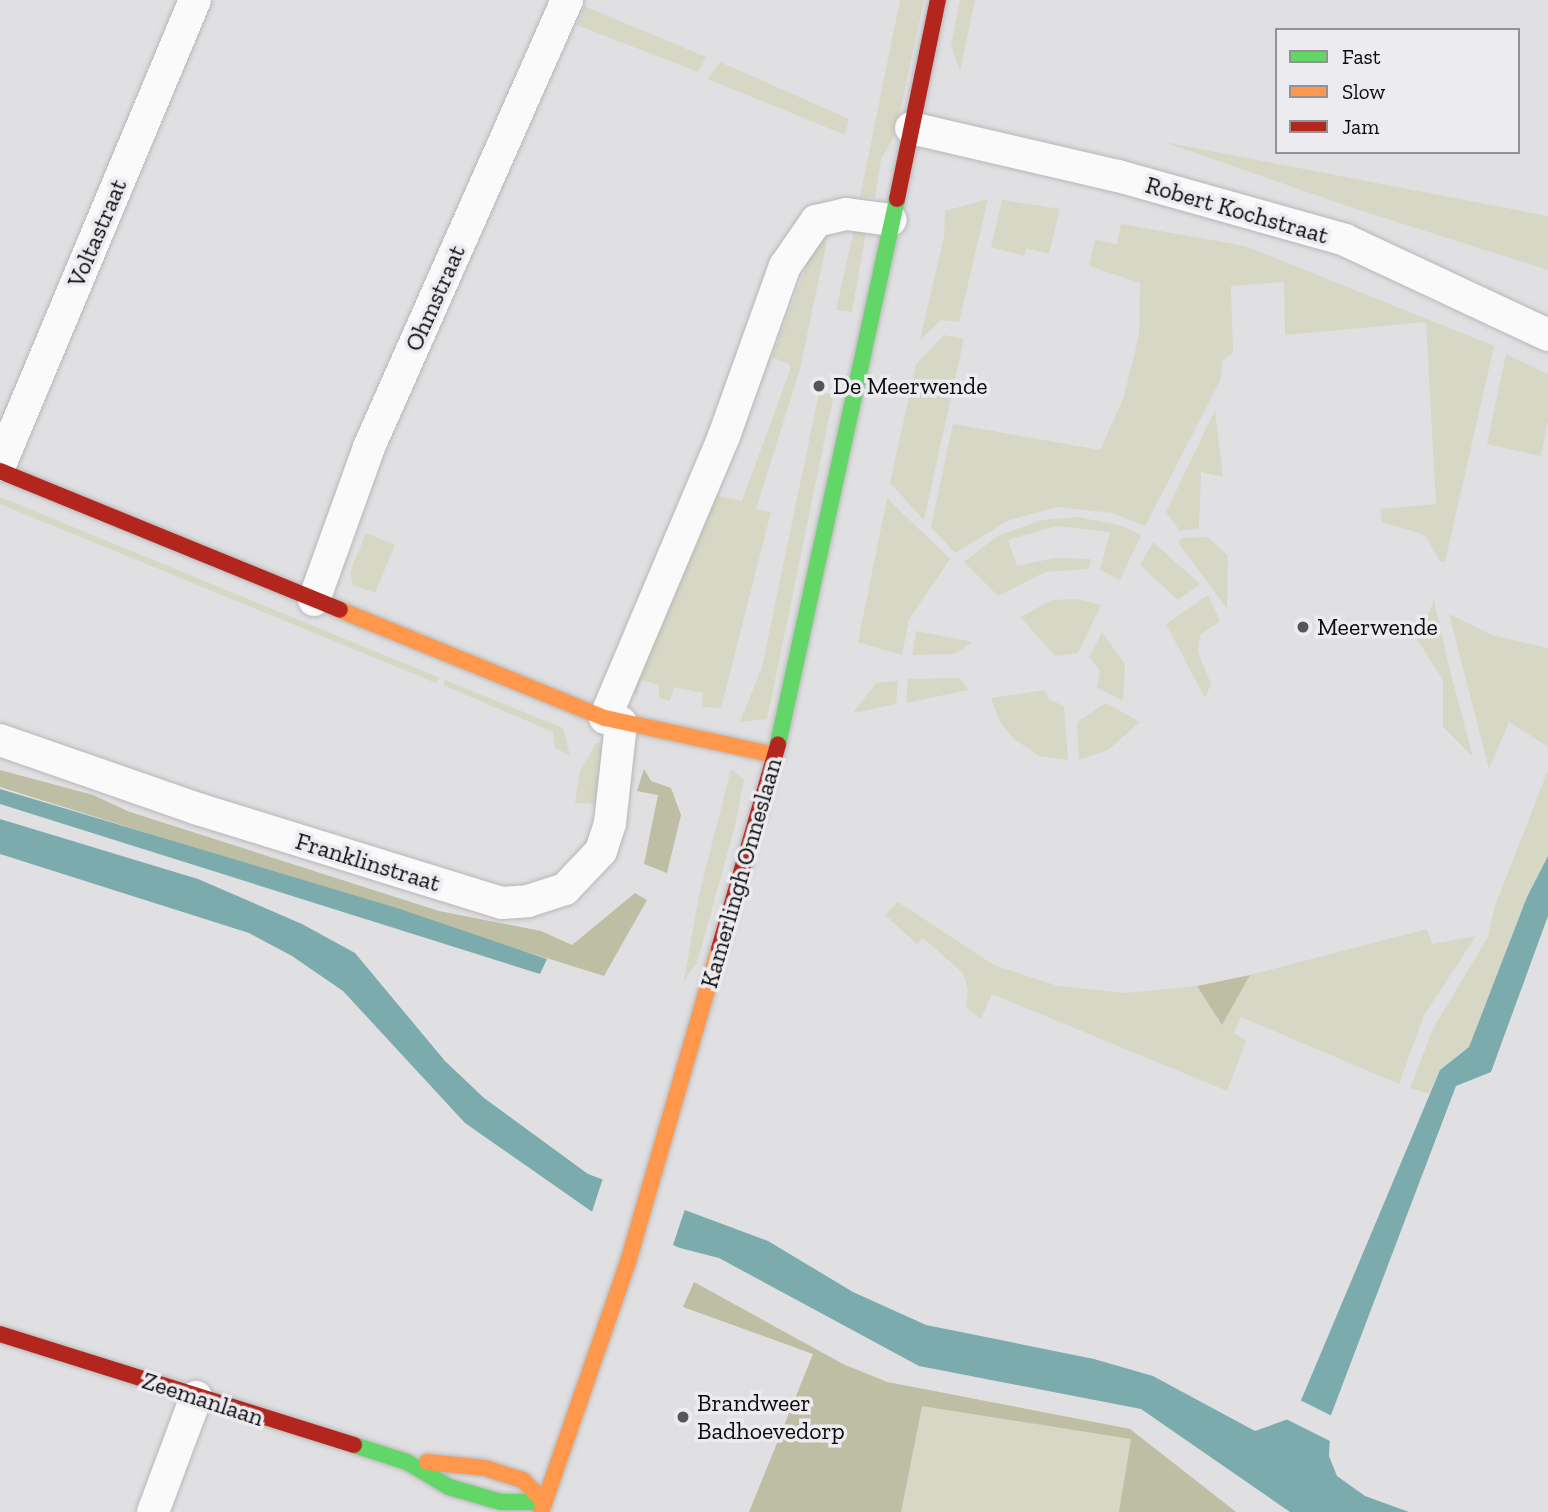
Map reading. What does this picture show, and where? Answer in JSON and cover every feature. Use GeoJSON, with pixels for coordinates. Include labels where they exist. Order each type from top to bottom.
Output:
{"type":"FeatureCollection","features":[{"type":"Feature","properties":{"kind":"street","name":"Voltastraat"},"geometry":{"type":"LineString","coordinates":[[0,465],[195,0]]}},
{"type":"Feature","properties":{"kind":"street","name":"Ohmstraat"},"geometry":{"type":"LineString","coordinates":[[314,600],[369,447],[567,0]]}},
{"type":"Feature","properties":{"kind":"street","name":"Kamerlingh Onneslaan"},"geometry":{"type":"LineString","coordinates":[[551,1509],[628,1262],[775,755],[937,0]]}},
{"type":"Feature","properties":{"kind":"street","name":"Robert Kochstraat"},"geometry":{"type":"LineString","coordinates":[[911,128],[1118,176],[1345,240],[1548,335]]}},
{"type":"Feature","properties":{"kind":"street"},"geometry":{"type":"LineString","coordinates":[[613,721],[724,436],[785,266],[816,221],[846,214],[891,220]]}},
{"type":"Feature","properties":{"kind":"street"},"geometry":{"type":"LineString","coordinates":[[0,471],[613,721],[775,755]]}},
{"type":"Feature","properties":{"kind":"street","name":"Franklinstraat"},"geometry":{"type":"LineString","coordinates":[[0,740],[198,809],[502,903],[528,901],[565,889],[601,851],[610,823],[613,721]]}},
{"type":"Feature","properties":{"kind":"street","name":"Zeemanlaan"},"geometry":{"type":"LineString","coordinates":[[0,1334],[407,1462],[485,1468],[523,1480],[551,1509]]}},
{"type":"Feature","properties":{"kind":"street"},"geometry":{"type":"LineString","coordinates":[[153,1512],[195,1397]]}},
{"type":"Feature","properties":{"kind":"street","name":"Zeemanlaan"},"geometry":{"type":"LineString","coordinates":[[407,1462],[449,1487],[501,1503],[551,1509]]}},
{"type":"Feature","properties":{"kind":"green space"},"geometry":{"type":"Polygon","coordinates":[[[900,0],[924,0],[895,134],[881,160],[875,198],[860,197],[900,0]]]}},
{"type":"Feature","properties":{"kind":"green space"},"geometry":{"type":"Polygon","coordinates":[[[960,0],[975,0],[960,71],[951,45],[960,0]]]}},
{"type":"Feature","properties":{"kind":"green space"},"geometry":{"type":"Polygon","coordinates":[[[584,6],[706,57],[698,72],[577,25],[584,6]]]}},
{"type":"Feature","properties":{"kind":"green space"},"geometry":{"type":"Polygon","coordinates":[[[720,62],[849,119],[845,135],[708,79],[720,62]]]}},
{"type":"Feature","properties":{"kind":"green space"},"geometry":{"type":"Polygon","coordinates":[[[1164,142],[1548,216],[1548,270],[1353,208],[1164,142]]]}},
{"type":"Feature","properties":{"kind":"green space"},"geometry":{"type":"Polygon","coordinates":[[[988,199],[959,322],[941,320],[920,340],[944,236],[945,211],[988,199]]]}},
{"type":"Feature","properties":{"kind":"green space"},"geometry":{"type":"Polygon","coordinates":[[[1002,200],[1060,209],[1049,254],[1026,248],[1024,256],[991,247],[1002,200]]]}},
{"type":"Feature","properties":{"kind":"green space"},"geometry":{"type":"Polygon","coordinates":[[[1121,224],[1245,246],[1494,346],[1445,562],[1440,562],[1425,535],[1382,522],[1380,509],[1436,504],[1426,322],[1285,335],[1284,282],[1231,286],[1233,353],[1223,360],[1220,381],[1145,526],[1113,513],[1058,507],[1009,520],[955,553],[931,527],[953,424],[1100,450],[1123,399],[1139,336],[1140,283],[1089,266],[1095,240],[1117,244],[1121,224]]]}},
{"type":"Feature","properties":{"kind":"green space"},"geometry":{"type":"Polygon","coordinates":[[[854,229],[866,232],[852,312],[836,310],[854,229]]]}},
{"type":"Feature","properties":{"kind":"green space"},"geometry":{"type":"Polygon","coordinates":[[[829,231],[800,369],[756,509],[771,512],[721,708],[702,707],[703,693],[674,687],[670,701],[659,698],[659,685],[641,680],[637,695],[630,690],[713,495],[742,501],[790,370],[790,365],[772,357],[815,243],[829,231]]]}},
{"type":"Feature","properties":{"kind":"green space"},"geometry":{"type":"Polygon","coordinates":[[[944,335],[964,339],[924,520],[890,483],[916,364],[944,335]]]}},
{"type":"Feature","properties":{"kind":"green space"},"geometry":{"type":"Polygon","coordinates":[[[1506,354],[1548,374],[1548,420],[1541,456],[1487,444],[1506,354]]]}},
{"type":"Feature","properties":{"kind":"green space"},"geometry":{"type":"Polygon","coordinates":[[[819,393],[834,394],[767,719],[740,722],[762,667],[819,393]]]}},
{"type":"Feature","properties":{"kind":"green space"},"geometry":{"type":"Polygon","coordinates":[[[1215,410],[1223,477],[1201,472],[1199,528],[1180,531],[1166,512],[1215,410]]]}},
{"type":"Feature","properties":{"kind":"green space"},"geometry":{"type":"Polygon","coordinates":[[[0,497],[440,678],[436,683],[0,504],[0,497]]]}},
{"type":"Feature","properties":{"kind":"green space"},"geometry":{"type":"Polygon","coordinates":[[[887,498],[950,559],[909,619],[902,655],[858,642],[887,498]]]}},
{"type":"Feature","properties":{"kind":"green space"},"geometry":{"type":"Polygon","coordinates":[[[1078,517],[1123,526],[1141,535],[1120,580],[1100,570],[1110,532],[1056,526],[1008,540],[1017,566],[1054,558],[1091,559],[1089,569],[1045,572],[998,596],[964,562],[996,537],[1041,520],[1078,517]]]}},
{"type":"Feature","properties":{"kind":"green space"},"geometry":{"type":"Polygon","coordinates":[[[366,533],[395,545],[375,593],[353,585],[350,572],[366,533]]]}},
{"type":"Feature","properties":{"kind":"green space"},"geometry":{"type":"Polygon","coordinates":[[[1208,537],[1228,556],[1227,609],[1178,542],[1182,538],[1208,537]]]}},
{"type":"Feature","properties":{"kind":"green space"},"geometry":{"type":"Polygon","coordinates":[[[1153,542],[1200,584],[1178,600],[1140,565],[1153,542]]]}},
{"type":"Feature","properties":{"kind":"green space"},"geometry":{"type":"Polygon","coordinates":[[[1208,595],[1220,621],[1200,635],[1198,652],[1211,684],[1205,698],[1166,624],[1208,595]]]}},
{"type":"Feature","properties":{"kind":"green space"},"geometry":{"type":"Polygon","coordinates":[[[1076,599],[1101,605],[1078,653],[1055,656],[1020,617],[1052,600],[1076,599]]]}},
{"type":"Feature","properties":{"kind":"green space"},"geometry":{"type":"Polygon","coordinates":[[[1434,600],[1473,757],[1443,727],[1443,680],[1417,639],[1414,622],[1427,617],[1434,600]]]}},
{"type":"Feature","properties":{"kind":"green space"},"geometry":{"type":"Polygon","coordinates":[[[1449,614],[1492,635],[1548,648],[1548,747],[1509,722],[1489,769],[1449,614]]]}},
{"type":"Feature","properties":{"kind":"green space"},"geometry":{"type":"Polygon","coordinates":[[[916,631],[973,642],[954,654],[912,655],[916,631]]]}},
{"type":"Feature","properties":{"kind":"green space"},"geometry":{"type":"Polygon","coordinates":[[[1102,632],[1125,664],[1123,701],[1097,688],[1100,671],[1089,657],[1102,632]]]}},
{"type":"Feature","properties":{"kind":"green space"},"geometry":{"type":"Polygon","coordinates":[[[960,678],[968,690],[906,703],[908,679],[960,678]]]}},
{"type":"Feature","properties":{"kind":"green space"},"geometry":{"type":"Polygon","coordinates":[[[445,680],[563,728],[570,755],[555,748],[553,732],[443,685],[445,680]]]}},
{"type":"Feature","properties":{"kind":"green space"},"geometry":{"type":"Polygon","coordinates":[[[898,681],[896,704],[853,713],[876,683],[898,681]]]}},
{"type":"Feature","properties":{"kind":"green space"},"geometry":{"type":"Polygon","coordinates":[[[1044,690],[1050,700],[1064,706],[1068,760],[1039,756],[1014,739],[1000,722],[991,698],[1044,690]]]}},
{"type":"Feature","properties":{"kind":"green space"},"geometry":{"type":"Polygon","coordinates":[[[1106,703],[1140,722],[1108,750],[1079,760],[1077,722],[1106,703]]]}},
{"type":"Feature","properties":{"kind":"green space"},"geometry":{"type":"Polygon","coordinates":[[[596,743],[602,743],[598,804],[575,803],[580,771],[596,743]]]}},
{"type":"Feature","properties":{"kind":"green space"},"geometry":{"type":"Polygon","coordinates":[[[644,769],[651,781],[671,788],[681,815],[667,873],[644,864],[658,795],[637,791],[644,769]]]}},
{"type":"Feature","properties":{"kind":"green space"},"geometry":{"type":"Polygon","coordinates":[[[731,769],[744,779],[735,826],[697,963],[684,980],[699,895],[731,769]]]}},
{"type":"Feature","properties":{"kind":"green space"},"geometry":{"type":"Polygon","coordinates":[[[0,770],[93,795],[130,812],[439,911],[541,931],[572,945],[635,893],[647,900],[604,976],[0,787],[0,770]]]}},
{"type":"Feature","properties":{"kind":"green space"},"geometry":{"type":"Polygon","coordinates":[[[1548,770],[1548,856],[1527,897],[1469,1047],[1440,1070],[1429,1094],[1410,1088],[1433,1029],[1488,937],[1495,906],[1548,770]]]}},
{"type":"Feature","properties":{"kind":"green space"},"geometry":{"type":"Polygon","coordinates":[[[898,902],[994,965],[1058,986],[1125,993],[1197,986],[1222,1024],[1250,975],[1427,929],[1432,944],[1476,936],[1424,1015],[1399,1084],[1241,1017],[1234,1033],[1246,1041],[1227,1091],[992,994],[981,1019],[966,1008],[968,990],[963,973],[923,938],[917,944],[885,915],[898,902]]]}},
{"type":"Feature","properties":{"kind":"green space"},"geometry":{"type":"Polygon","coordinates":[[[1250,975],[1222,1025],[1197,986],[1250,975]]]}},
{"type":"Feature","properties":{"kind":"green space"},"geometry":{"type":"Polygon","coordinates":[[[694,1282],[843,1364],[887,1382],[1130,1429],[1236,1512],[1119,1512],[1131,1439],[922,1406],[901,1512],[749,1512],[813,1354],[683,1307],[694,1282]]]}},
{"type":"Feature","properties":{"kind":"green space"},"geometry":{"type":"Polygon","coordinates":[[[843,1364],[888,1382],[1130,1429],[1236,1512],[787,1512],[843,1364]]]}},
{"type":"Feature","properties":{"kind":"water"},"geometry":{"type":"Polygon","coordinates":[[[0,789],[397,908],[547,959],[540,974],[0,804],[0,789]]]}},
{"type":"Feature","properties":{"kind":"water"},"geometry":{"type":"Polygon","coordinates":[[[0,819],[198,879],[302,924],[355,953],[445,1061],[484,1098],[588,1174],[768,1241],[853,1292],[926,1325],[1094,1359],[1153,1376],[1255,1431],[1294,1417],[1440,1070],[1469,1047],[1527,897],[1548,856],[1548,916],[1491,1072],[1456,1086],[1331,1415],[1329,1456],[1337,1476],[1365,1496],[1409,1512],[1290,1512],[1141,1409],[919,1366],[719,1258],[680,1248],[591,1211],[465,1123],[343,991],[292,956],[249,933],[0,854],[0,819]]]}},
{"type":"Feature","properties":{"kind":"pier"},"geometry":{"type":"Polygon","coordinates":[[[604,1175],[686,1206],[672,1248],[591,1215],[604,1175]]]}},
{"type":"Feature","properties":{"kind":"pier"},"geometry":{"type":"Polygon","coordinates":[[[1298,1399],[1334,1417],[1332,1442],[1284,1418],[1291,1414],[1298,1399]]]}},
{"type":"Feature","properties":{"kind":"traffic: fast"},"geometry":{"type":"LineString","coordinates":[[778,744],[897,199]]}},
{"type":"Feature","properties":{"kind":"traffic: fast"},"geometry":{"type":"LineString","coordinates":[[354,1445],[407,1462],[449,1487],[501,1502],[544,1502]]}},
{"type":"Feature","properties":{"kind":"traffic: slow"},"geometry":{"type":"LineString","coordinates":[[340,610],[605,718],[775,755]]}},
{"type":"Feature","properties":{"kind":"traffic: slow"},"geometry":{"type":"LineString","coordinates":[[541,1512],[628,1262],[719,949]]}},
{"type":"Feature","properties":{"kind":"traffic: slow"},"geometry":{"type":"LineString","coordinates":[[427,1462],[485,1468],[523,1480],[544,1502]]}},
{"type":"Feature","properties":{"kind":"traffic: jam"},"geometry":{"type":"LineString","coordinates":[[897,199],[938,0]]}},
{"type":"Feature","properties":{"kind":"traffic: jam"},"geometry":{"type":"LineString","coordinates":[[0,471],[340,610]]}},
{"type":"Feature","properties":{"kind":"traffic: jam"},"geometry":{"type":"LineString","coordinates":[[719,949],[778,744]]}},
{"type":"Feature","properties":{"kind":"traffic: jam"},"geometry":{"type":"LineString","coordinates":[[0,1334],[354,1445]]}},
{"type":"Feature","properties":{"kind":"place","name":"De Meerwende"},"geometry":{"type":"Point","coordinates":[819,386]}},
{"type":"Feature","properties":{"kind":"place","name":"Meerwende"},"geometry":{"type":"Point","coordinates":[1303,627]}},
{"type":"Feature","properties":{"kind":"place","name":"Brandweer Badhoevedorp"},"geometry":{"type":"Point","coordinates":[683,1417]}}]}
